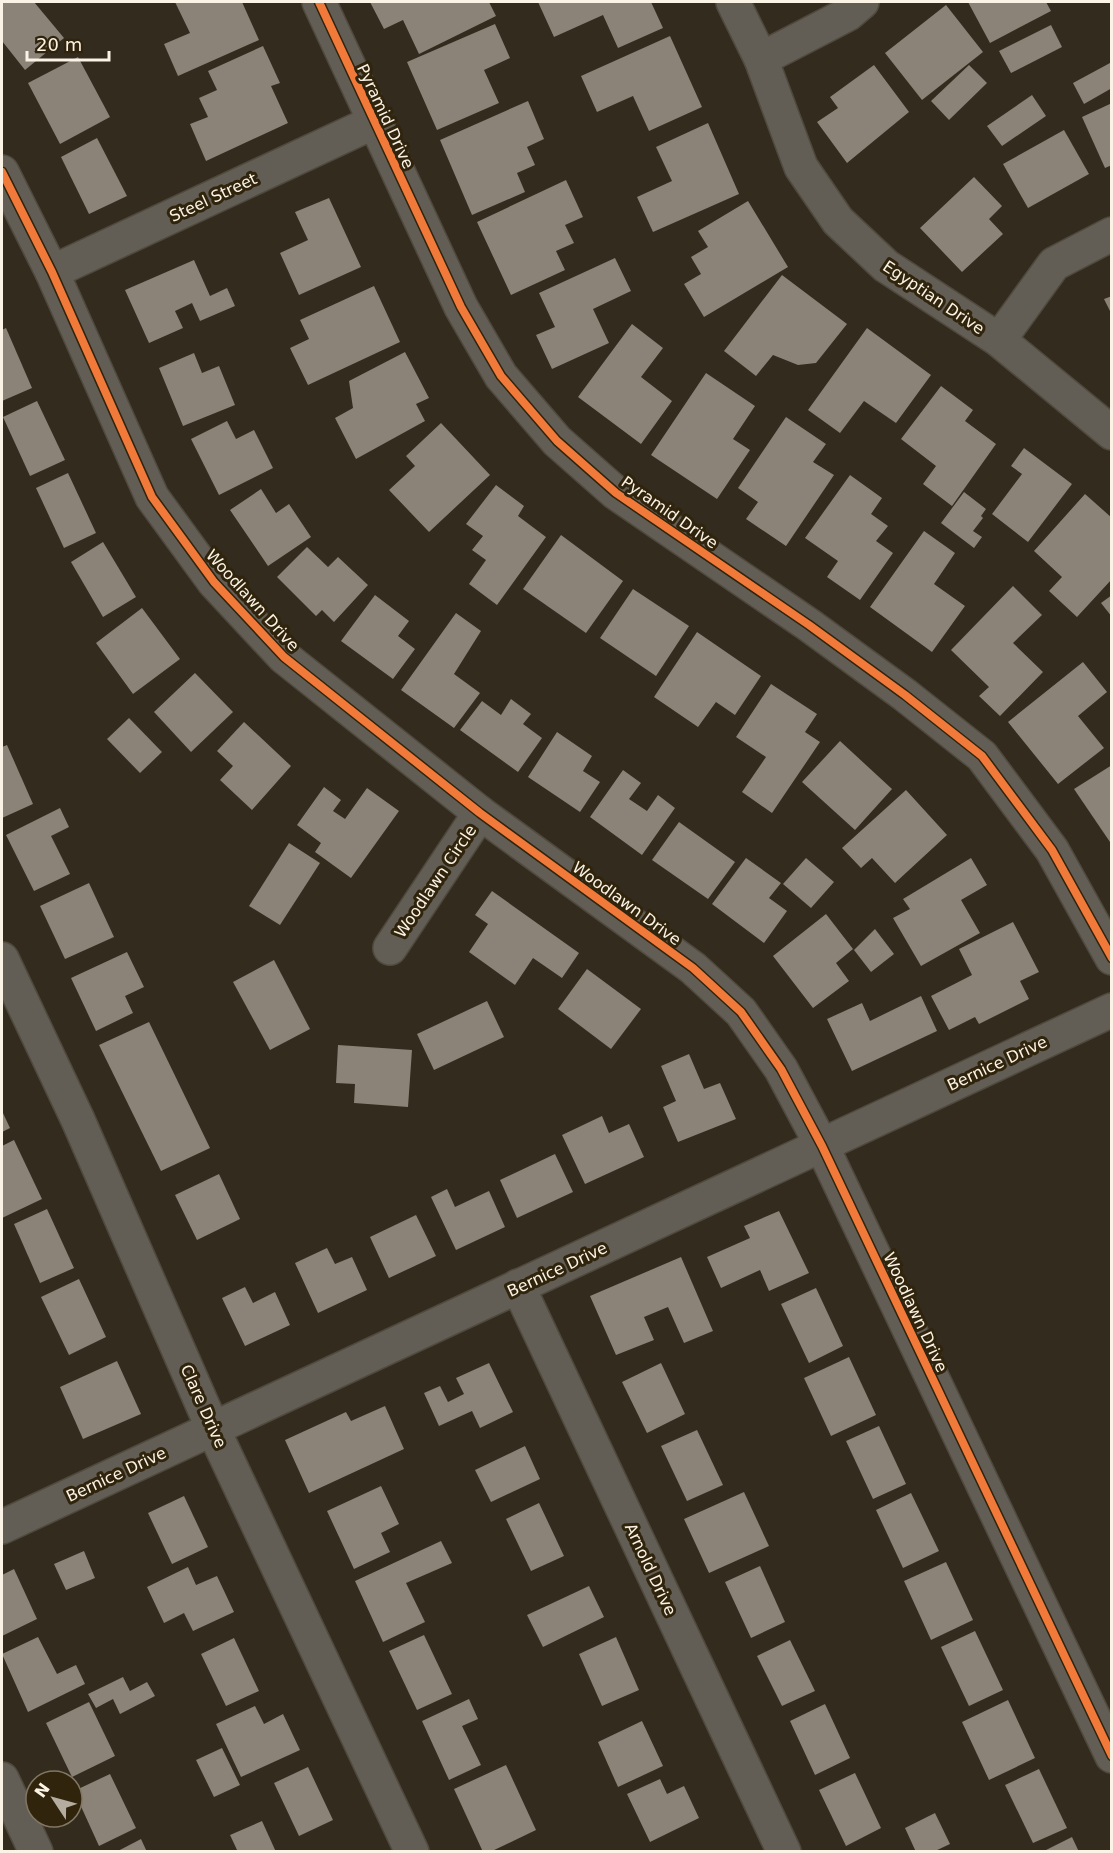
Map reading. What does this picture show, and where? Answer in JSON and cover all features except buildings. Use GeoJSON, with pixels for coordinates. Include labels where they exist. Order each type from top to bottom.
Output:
{"type":"FeatureCollection","features":[{"type":"Feature","properties":{"kind":"street","name":"Pyramid Drive"},"geometry":{"type":"LineString","coordinates":[[319,2],[461,307],[501,376],[557,441],[616,493],[809,624],[982,756],[1052,849],[1112,958]]}},
{"type":"Feature","properties":{"kind":"street","name":"Egyptian Drive"},"geometry":{"type":"LineString","coordinates":[[733,2],[761,59],[801,167],[838,221],[886,266],[999,340],[1112,433]]}},
{"type":"Feature","properties":{"kind":"street"},"geometry":{"type":"LineString","coordinates":[[761,59],[848,14],[862,2]]}},
{"type":"Feature","properties":{"kind":"street","name":"Steel Street"},"geometry":{"type":"LineString","coordinates":[[52,272],[374,122]]}},
{"type":"Feature","properties":{"kind":"street","name":"Woodlawn Drive"},"geometry":{"type":"LineString","coordinates":[[2,172],[52,272],[152,497],[214,582],[284,657],[480,813],[693,968],[741,1012],[781,1069],[822,1146],[1112,1756]]}},
{"type":"Feature","properties":{"kind":"street"},"geometry":{"type":"LineString","coordinates":[[999,340],[1054,264],[1112,234]]}},
{"type":"Feature","properties":{"kind":"street","name":"Woodlawn Circle"},"geometry":{"type":"LineString","coordinates":[[390,948],[480,813]]}},
{"type":"Feature","properties":{"kind":"street","name":"Clare Drive"},"geometry":{"type":"LineString","coordinates":[[2,959],[78,1120],[213,1429],[412,1851]]}},
{"type":"Feature","properties":{"kind":"street","name":"Bernice Drive"},"geometry":{"type":"LineString","coordinates":[[2,1527],[1112,1010]]}},
{"type":"Feature","properties":{"kind":"street","name":"Arnold Drive"},"geometry":{"type":"LineString","coordinates":[[518,1286],[784,1851]]}},
{"type":"Feature","properties":{"kind":"street"},"geometry":{"type":"LineString","coordinates":[[2,1779],[36,1851]]}},
{"type":"Feature","properties":{"kind":"cycle path"},"geometry":{"type":"LineString","coordinates":[[319,2],[461,307],[501,376],[557,441],[616,493],[809,625],[905,695],[982,756],[1052,850],[1112,958]]}},
{"type":"Feature","properties":{"kind":"cycle path"},"geometry":{"type":"LineString","coordinates":[[2,172],[52,272],[152,497],[214,582],[284,657],[480,813],[693,968],[741,1012],[781,1069],[822,1146],[1112,1756]]}}]}
